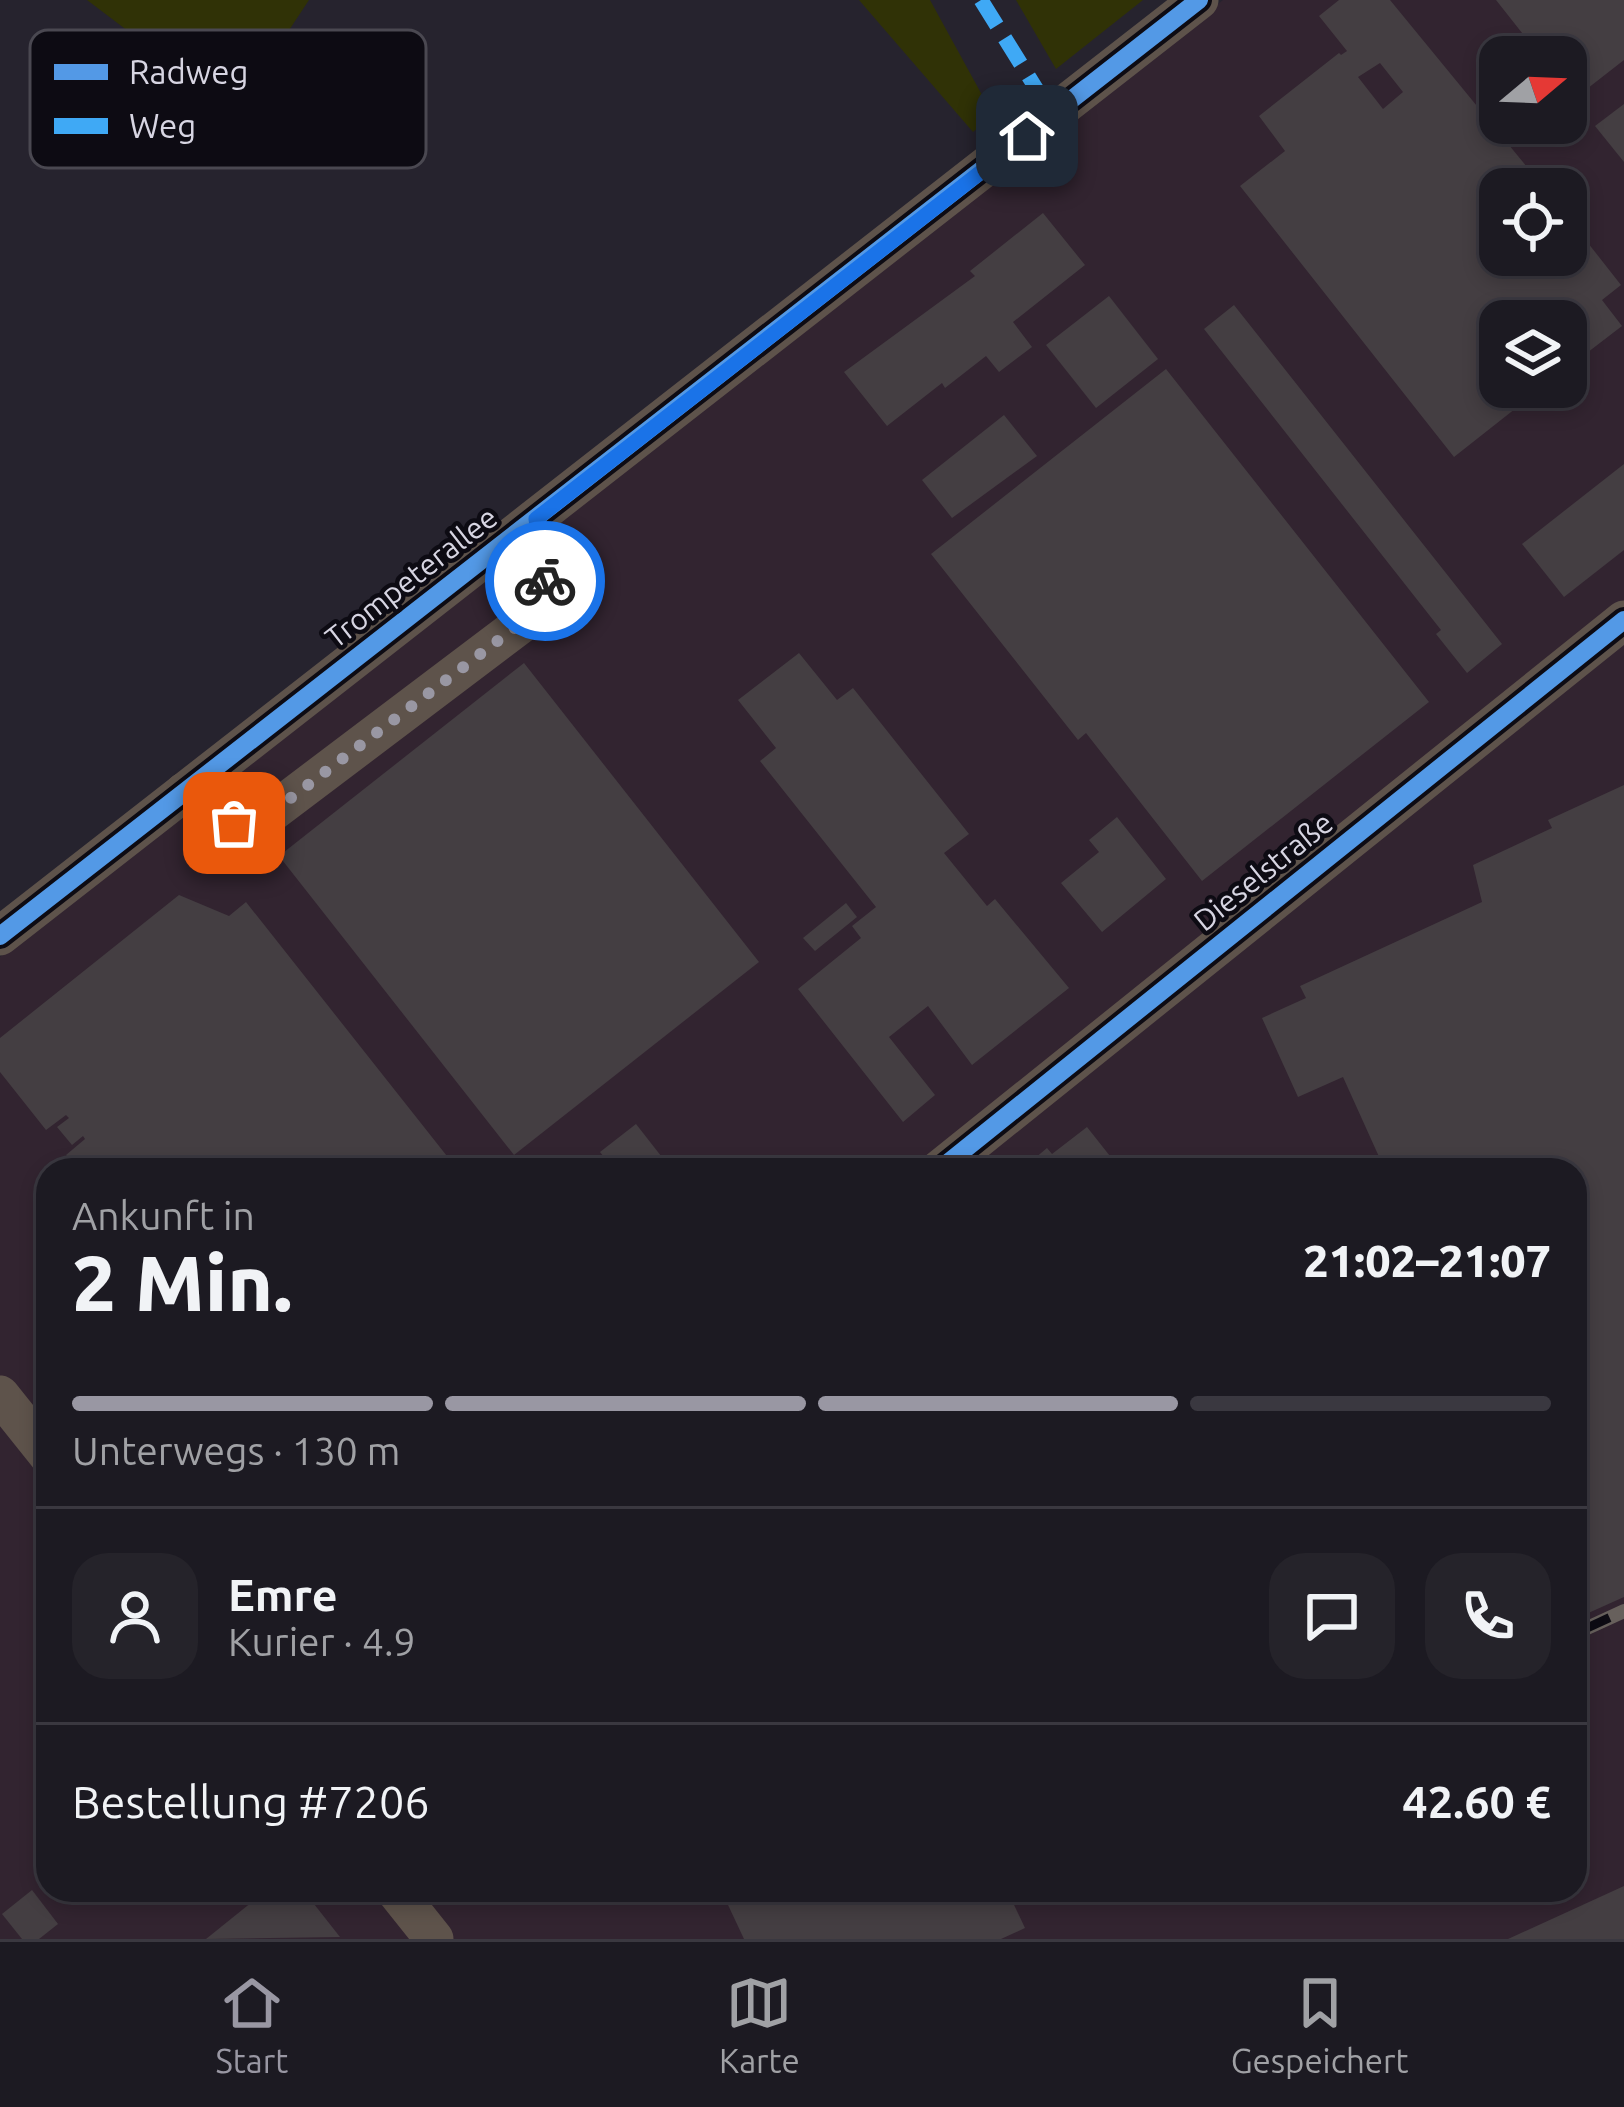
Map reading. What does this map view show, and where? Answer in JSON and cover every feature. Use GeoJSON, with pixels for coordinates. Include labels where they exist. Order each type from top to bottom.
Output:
{"type":"FeatureCollection","features":[{"type":"Feature","properties":{"kind":"street","name":"Trompeterallee"},"geometry":{"type":"LineString","coordinates":[[0,936],[1199,0]]}},
{"type":"Feature","properties":{"kind":"street"},"geometry":{"type":"LineString","coordinates":[[184,792],[234,823],[248,824],[267,816],[537,611],[546,603],[547,590],[536,519]]}},
{"type":"Feature","properties":{"kind":"street","name":"Dieselstraße"},"geometry":{"type":"LineString","coordinates":[[955,1158],[1624,620]]}},
{"type":"Feature","properties":{"kind":"street"},"geometry":{"type":"LineString","coordinates":[[0,1395],[36,1440]]}},
{"type":"Feature","properties":{"kind":"street"},"geometry":{"type":"LineString","coordinates":[[405,1902],[434,1939]]}},
{"type":"Feature","properties":{"kind":"shaded area"},"geometry":{"type":"Polygon","coordinates":[[[87,0],[309,0],[289,30],[127,30],[87,0]]]}},
{"type":"Feature","properties":{"kind":"shaded area"},"geometry":{"type":"Polygon","coordinates":[[[859,0],[930,0],[993,115],[973,132],[859,0]]]}},
{"type":"Feature","properties":{"kind":"shaded area"},"geometry":{"type":"Polygon","coordinates":[[[1016,0],[1143,0],[1056,69],[1016,0]]]}},
{"type":"Feature","properties":{"kind":"shaded area"},"geometry":{"type":"Polygon","coordinates":[[[1223,0],[1624,0],[1624,1939],[0,1939],[0,957],[1223,0]]]}},
{"type":"Feature","properties":{"kind":"building"},"geometry":{"type":"Polygon","coordinates":[[[1339,0],[1390,0],[1479,109],[1479,144],[1508,144],[1528,168],[1479,168],[1479,276],[1587,276],[1587,242],[1621,285],[1602,300],[1622,326],[1587,353],[1587,300],[1479,300],[1479,408],[1516,408],[1454,457],[1240,186],[1285,151],[1259,116],[1347,51],[1319,16],[1339,0]],[[1380,63],[1358,77],[1383,109],[1403,92],[1380,63]]]}},
{"type":"Feature","properties":{"kind":"building"},"geometry":{"type":"Polygon","coordinates":[[[1496,0],[1624,0],[1624,60],[1587,89],[1587,36],[1524,36],[1496,0]]]}},
{"type":"Feature","properties":{"kind":"building"},"geometry":{"type":"Polygon","coordinates":[[[1624,104],[1624,162],[1595,126],[1624,104]]]}},
{"type":"Feature","properties":{"kind":"building"},"geometry":{"type":"Polygon","coordinates":[[[1043,213],[1085,265],[1013,322],[1032,347],[999,372],[986,356],[887,426],[844,372],[975,276],[970,271],[1043,213]]]}},
{"type":"Feature","properties":{"kind":"building"},"geometry":{"type":"Polygon","coordinates":[[[1109,296],[1158,359],[1096,408],[1046,345],[1109,296]]]}},
{"type":"Feature","properties":{"kind":"building"},"geometry":{"type":"Polygon","coordinates":[[[1234,305],[1502,644],[1467,673],[1436,634],[1441,630],[1204,329],[1234,305]]]}},
{"type":"Feature","properties":{"kind":"building"},"geometry":{"type":"Polygon","coordinates":[[[1166,369],[1429,702],[1202,881],[1086,733],[1078,740],[931,554],[1166,369]]]}},
{"type":"Feature","properties":{"kind":"building"},"geometry":{"type":"Polygon","coordinates":[[[1004,415],[1037,456],[952,518],[922,480],[1004,415]]]}},
{"type":"Feature","properties":{"kind":"building"},"geometry":{"type":"Polygon","coordinates":[[[1624,464],[1624,550],[1564,597],[1522,544],[1624,464]]]}},
{"type":"Feature","properties":{"kind":"building"},"geometry":{"type":"Polygon","coordinates":[[[799,653],[837,700],[853,688],[969,834],[944,853],[987,906],[995,899],[1069,988],[972,1065],[928,1006],[889,1037],[935,1095],[903,1122],[798,989],[861,938],[852,926],[876,907],[760,761],[776,748],[738,700],[799,653]]]}},
{"type":"Feature","properties":{"kind":"building"},"geometry":{"type":"Polygon","coordinates":[[[524,663],[759,962],[514,1155],[279,856],[524,663]]]}},
{"type":"Feature","properties":{"kind":"building"},"geometry":{"type":"Polygon","coordinates":[[[1624,785],[1624,1597],[1587,1614],[1587,1158],[1380,1158],[1343,1077],[1298,1097],[1262,1018],[1306,998],[1300,986],[1482,902],[1473,865],[1552,828],[1548,820],[1624,785]]]}},
{"type":"Feature","properties":{"kind":"building"},"geometry":{"type":"Polygon","coordinates":[[[1117,817],[1166,879],[1102,932],[1061,883],[1099,852],[1089,840],[1117,817]]]}},
{"type":"Feature","properties":{"kind":"building"},"geometry":{"type":"Polygon","coordinates":[[[179,895],[229,916],[246,902],[449,1158],[68,1158],[66,1155],[85,1139],[72,1145],[57,1127],[69,1118],[66,1115],[46,1130],[0,1072],[0,1038],[179,895]]]}},
{"type":"Feature","properties":{"kind":"building"},"geometry":{"type":"Polygon","coordinates":[[[846,903],[857,917],[815,951],[803,938],[846,903]]]}},
{"type":"Feature","properties":{"kind":"building"},"geometry":{"type":"Polygon","coordinates":[[[636,1124],[663,1158],[605,1158],[600,1152],[636,1124]]]}},
{"type":"Feature","properties":{"kind":"building"},"geometry":{"type":"Polygon","coordinates":[[[1087,1127],[1112,1158],[1035,1158],[1047,1148],[1052,1154],[1087,1127]]]}},
{"type":"Feature","properties":{"kind":"building"},"geometry":{"type":"Polygon","coordinates":[[[1624,1886],[1624,1939],[1508,1939],[1624,1886]]]}},
{"type":"Feature","properties":{"kind":"building"},"geometry":{"type":"Polygon","coordinates":[[[32,1890],[36,1902],[41,1902],[58,1924],[39,1939],[22,1939],[2,1914],[32,1890]]]}},
{"type":"Feature","properties":{"kind":"building"},"geometry":{"type":"Polygon","coordinates":[[[252,1902],[312,1902],[340,1937],[206,1939],[252,1902]]]}},
{"type":"Feature","properties":{"kind":"building"},"geometry":{"type":"Polygon","coordinates":[[[727,1902],[1013,1902],[1025,1928],[1001,1939],[744,1939],[727,1902]]]}},
{"type":"Feature","properties":{"kind":"railway"},"geometry":{"type":"LineString","coordinates":[[1587,1628],[1624,1611]]}},
{"type":"Feature","properties":{"kind":"marked path"},"geometry":{"type":"LineString","coordinates":[[981,0],[1052,114]]}},
{"type":"Feature","properties":{"kind":"cycle path"},"geometry":{"type":"LineString","coordinates":[[0,936],[1199,0]]}},
{"type":"Feature","properties":{"kind":"cycle path"},"geometry":{"type":"LineString","coordinates":[[954,1158],[1624,620]]}},
{"type":"Feature","properties":{"kind":"way so far"},"geometry":{"type":"LineString","coordinates":[[234,823],[248,824],[267,816],[537,611],[546,603],[545,581]]}},
{"type":"Feature","properties":{"kind":"route"},"geometry":{"type":"LineString","coordinates":[[545,581],[536,519],[1027,136]]}}]}
